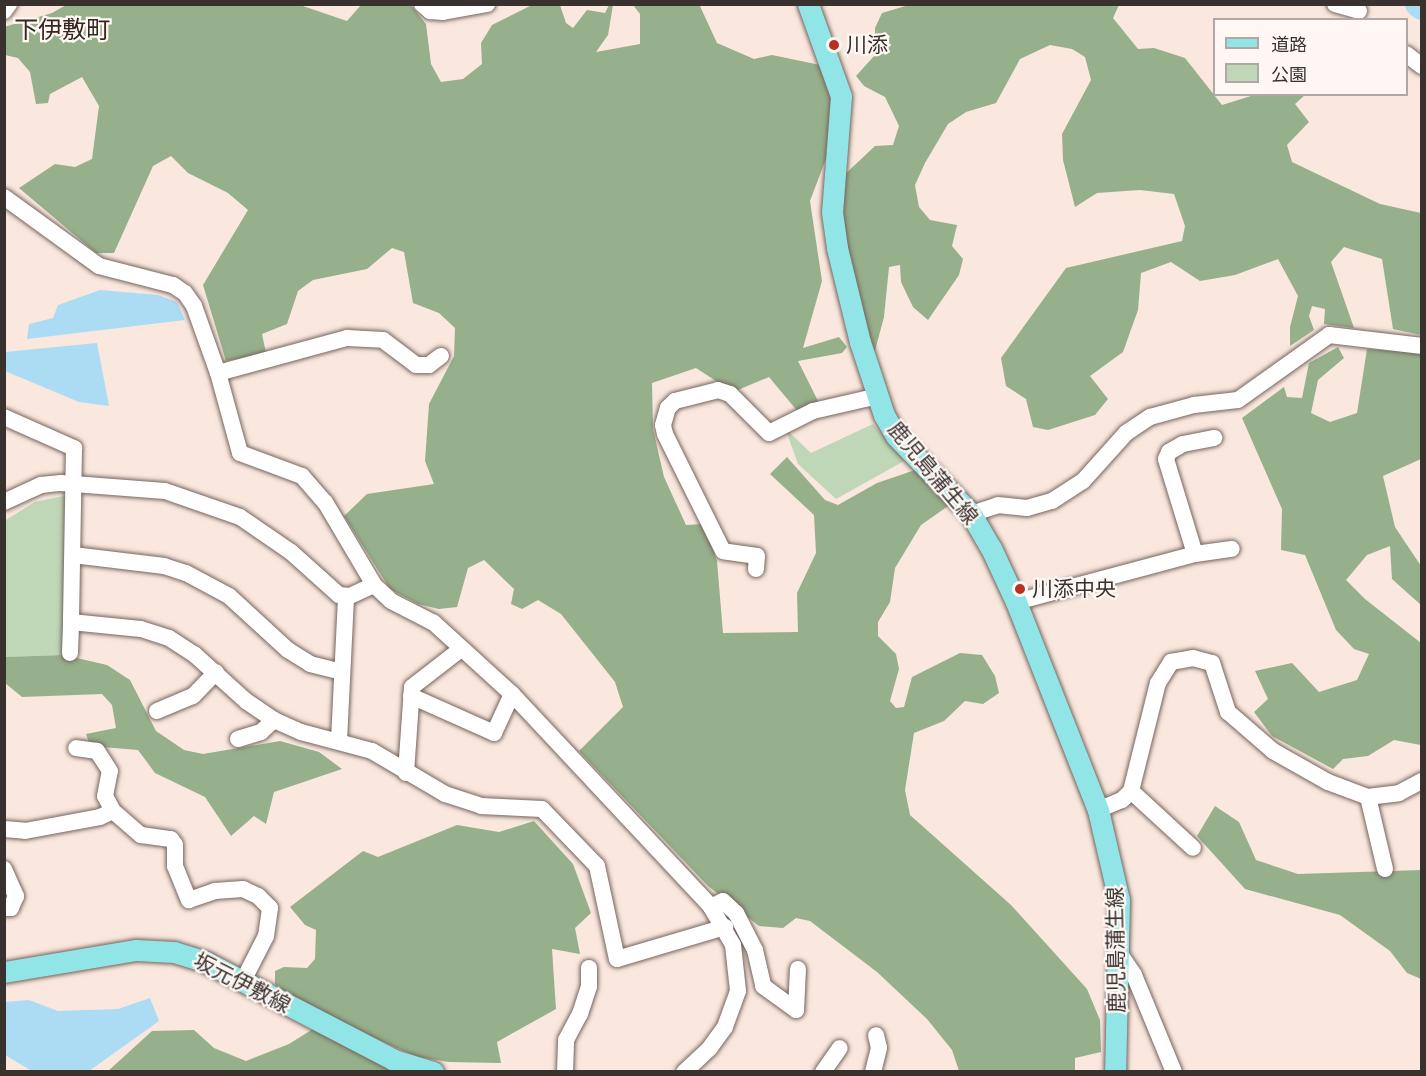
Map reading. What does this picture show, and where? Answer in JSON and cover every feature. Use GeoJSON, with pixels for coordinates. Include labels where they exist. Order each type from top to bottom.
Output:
{"type":"FeatureCollection","features":[{"type":"Feature","properties":{"kind":"main road","name":"鹿児島蒲生線"},"geometry":{"type":"LineString","coordinates":[[808,4],[841,96],[833,227],[860,342],[878,396],[896,436],[971,514],[1016,602],[1098,810],[1119,900],[1120,954],[1115,1071]]}},
{"type":"Feature","properties":{"kind":"main road","name":"坂元伊敷線"},"geometry":{"type":"LineString","coordinates":[[4,972],[153,950],[193,956],[394,1060],[433,1071]]}},
{"type":"Feature","properties":{"kind":"street"},"geometry":{"type":"LineString","coordinates":[[4,11],[9,4]]}},
{"type":"Feature","properties":{"kind":"street"},"geometry":{"type":"LineString","coordinates":[[422,4],[429,11],[443,12],[487,4]]}},
{"type":"Feature","properties":{"kind":"street"},"geometry":{"type":"LineString","coordinates":[[1335,4],[1361,12]]}},
{"type":"Feature","properties":{"kind":"street"},"geometry":{"type":"LineString","coordinates":[[1408,55],[1422,66]]}},
{"type":"Feature","properties":{"kind":"street"},"geometry":{"type":"LineString","coordinates":[[4,196],[99,266],[173,285],[185,293],[194,306],[218,374],[240,453],[302,476],[325,502],[374,585],[391,601],[434,623],[512,694],[711,907],[725,927],[737,969],[734,1008],[710,1048],[684,1071]]}},
{"type":"Feature","properties":{"kind":"street"},"geometry":{"type":"LineString","coordinates":[[971,514],[998,506],[1027,508],[1052,501],[1083,481],[1126,433],[1150,417],[1194,405],[1238,400],[1329,335],[1422,346]]}},
{"type":"Feature","properties":{"kind":"street"},"geometry":{"type":"LineString","coordinates":[[218,374],[347,338],[383,340],[416,366],[429,365],[441,356]]}},
{"type":"Feature","properties":{"kind":"street"},"geometry":{"type":"LineString","coordinates":[[756,570],[758,556],[723,551],[665,435],[663,425],[668,408],[675,401],[717,390],[730,394],[769,433],[813,411],[878,396]]}},
{"type":"Feature","properties":{"kind":"street"},"geometry":{"type":"LineString","coordinates":[[4,417],[75,448],[76,483],[70,652]]}},
{"type":"Feature","properties":{"kind":"street"},"geometry":{"type":"LineString","coordinates":[[1195,554],[1166,459],[1169,452],[1184,444],[1214,438]]}},
{"type":"Feature","properties":{"kind":"street"},"geometry":{"type":"LineString","coordinates":[[4,502],[41,485],[76,483],[165,490],[218,507],[269,534],[333,591],[346,597],[374,585]]}},
{"type":"Feature","properties":{"kind":"street"},"geometry":{"type":"LineString","coordinates":[[1016,602],[1195,554],[1232,549]]}},
{"type":"Feature","properties":{"kind":"street"},"geometry":{"type":"LineString","coordinates":[[74,555],[164,566],[186,573],[229,596],[288,650],[310,664],[342,672]]}},
{"type":"Feature","properties":{"kind":"street"},"geometry":{"type":"LineString","coordinates":[[339,741],[346,597]]}},
{"type":"Feature","properties":{"kind":"street"},"geometry":{"type":"LineString","coordinates":[[71,622],[150,632],[194,654],[246,702],[274,720],[372,751],[445,794],[481,806],[542,809],[597,866],[617,959],[725,927]]}},
{"type":"Feature","properties":{"kind":"street"},"geometry":{"type":"LineString","coordinates":[[406,773],[411,687],[461,649]]}},
{"type":"Feature","properties":{"kind":"street"},"geometry":{"type":"LineString","coordinates":[[1098,810],[1122,800],[1131,791],[1158,683],[1171,662],[1193,658],[1212,663],[1228,712],[1274,751],[1328,782],[1368,797],[1399,793],[1422,781]]}},
{"type":"Feature","properties":{"kind":"street"},"geometry":{"type":"LineString","coordinates":[[157,711],[193,696],[216,672]]}},
{"type":"Feature","properties":{"kind":"street"},"geometry":{"type":"LineString","coordinates":[[411,696],[494,733],[512,694]]}},
{"type":"Feature","properties":{"kind":"street"},"geometry":{"type":"LineString","coordinates":[[238,739],[261,732],[274,720]]}},
{"type":"Feature","properties":{"kind":"street"},"geometry":{"type":"LineString","coordinates":[[76,748],[97,752],[110,771],[105,796],[113,811],[141,836],[171,839],[175,845],[175,866],[189,900],[215,891],[243,889],[258,896],[270,908],[266,936],[243,981]]}},
{"type":"Feature","properties":{"kind":"street"},"geometry":{"type":"LineString","coordinates":[[1131,791],[1192,848]]}},
{"type":"Feature","properties":{"kind":"street"},"geometry":{"type":"LineString","coordinates":[[1368,797],[1385,869]]}},
{"type":"Feature","properties":{"kind":"street"},"geometry":{"type":"LineString","coordinates":[[4,829],[25,831],[100,817],[113,811]]}},
{"type":"Feature","properties":{"kind":"street"},"geometry":{"type":"LineString","coordinates":[[4,869],[16,896],[11,908],[4,908]]}},
{"type":"Feature","properties":{"kind":"street"},"geometry":{"type":"LineString","coordinates":[[711,907],[723,901],[736,913],[752,942],[763,986],[796,1010],[798,969]]}},
{"type":"Feature","properties":{"kind":"street"},"geometry":{"type":"LineString","coordinates":[[1120,954],[1134,975],[1174,1071]]}},
{"type":"Feature","properties":{"kind":"street"},"geometry":{"type":"LineString","coordinates":[[565,1071],[566,1040],[580,1014],[589,986],[589,968]]}},
{"type":"Feature","properties":{"kind":"street"},"geometry":{"type":"LineString","coordinates":[[873,1071],[879,1048],[876,1035]]}},
{"type":"Feature","properties":{"kind":"street"},"geometry":{"type":"LineString","coordinates":[[823,1071],[840,1048]]}},
{"type":"Feature","properties":{"kind":"green space"},"geometry":{"type":"Polygon","coordinates":[[[699,4],[717,43],[754,59],[772,55],[825,66],[832,88],[830,148],[810,201],[822,281],[803,348],[839,337],[847,347],[842,353],[798,361],[820,405],[799,413],[769,377],[733,392],[696,368],[652,383],[653,429],[664,477],[686,525],[704,524],[717,561],[723,633],[798,632],[797,593],[816,553],[814,515],[770,474],[787,457],[825,500],[838,505],[877,483],[915,470],[951,504],[921,525],[895,568],[890,602],[878,622],[878,636],[896,654],[899,669],[890,701],[896,708],[904,707],[912,677],[960,653],[982,655],[995,676],[999,693],[983,704],[965,701],[944,721],[914,733],[905,790],[910,815],[1011,905],[1087,989],[1100,1020],[1101,1052],[1075,1058],[1075,1071],[959,1071],[952,1050],[927,1019],[877,972],[810,921],[796,918],[783,928],[759,926],[708,886],[579,751],[623,707],[615,682],[561,614],[538,600],[522,609],[511,604],[514,589],[484,560],[468,568],[457,607],[439,609],[418,604],[390,589],[344,516],[367,494],[434,484],[425,461],[429,404],[454,356],[455,328],[439,313],[413,303],[404,252],[392,248],[367,269],[313,280],[298,291],[287,324],[262,334],[266,353],[226,361],[203,285],[248,210],[228,193],[188,173],[171,156],[153,166],[114,253],[96,253],[19,188],[55,164],[75,167],[92,159],[99,106],[82,77],[50,94],[48,103],[36,104],[30,72],[18,58],[5,55],[4,27],[52,13],[66,5],[300,5],[347,21],[361,5],[411,5],[426,24],[431,64],[441,82],[463,79],[482,64],[481,43],[492,25],[532,5],[560,5],[566,23],[573,28],[587,10],[605,13],[609,5],[613,5],[608,35],[596,52],[640,44],[640,14],[633,5],[699,4]]]}},
{"type":"Feature","properties":{"kind":"green space"},"geometry":{"type":"Polygon","coordinates":[[[912,4],[1119,5],[1113,18],[1138,49],[1154,48],[1185,58],[1222,105],[1251,96],[1304,96],[1295,104],[1309,122],[1287,145],[1292,162],[1380,204],[1421,213],[1421,335],[1393,329],[1382,259],[1344,247],[1331,262],[1354,328],[1324,324],[1325,309],[1312,306],[1309,316],[1314,330],[1290,346],[1290,327],[1298,296],[1278,259],[1235,275],[1200,281],[1171,262],[1141,273],[1138,310],[1123,352],[1090,376],[1108,399],[1095,415],[1048,430],[1033,427],[1026,399],[1006,386],[1001,358],[1066,268],[1182,241],[1185,226],[1174,194],[1140,190],[1097,193],[1075,207],[1063,160],[1062,134],[1091,80],[1085,57],[1072,49],[1050,45],[1020,59],[996,103],[966,112],[948,124],[925,163],[915,185],[919,207],[930,220],[957,225],[952,246],[963,259],[959,275],[928,320],[913,307],[901,282],[900,265],[889,267],[884,317],[872,362],[842,232],[842,177],[875,146],[893,145],[899,126],[885,97],[864,86],[856,76],[875,55],[875,28],[882,13],[912,4]]]}},
{"type":"Feature","properties":{"kind":"green space"},"geometry":{"type":"Polygon","coordinates":[[[1338,347],[1344,358],[1318,380],[1311,413],[1330,422],[1357,413],[1367,349],[1421,353],[1421,459],[1383,476],[1395,527],[1421,566],[1421,605],[1392,579],[1390,546],[1367,555],[1346,580],[1365,599],[1421,643],[1421,745],[1394,740],[1368,756],[1343,759],[1333,769],[1272,736],[1254,712],[1268,699],[1255,671],[1292,663],[1319,692],[1357,680],[1369,654],[1354,649],[1336,630],[1305,555],[1281,550],[1282,509],[1242,418],[1284,387],[1287,397],[1302,398],[1309,363],[1338,347]]]}},
{"type":"Feature","properties":{"kind":"green space"},"geometry":{"type":"Polygon","coordinates":[[[873,424],[906,460],[836,499],[798,464],[785,428],[811,453],[873,424]]]}},
{"type":"Feature","properties":{"kind":"green space"},"geometry":{"type":"Polygon","coordinates":[[[63,496],[69,500],[64,655],[5,657],[4,521],[35,502],[63,496]]]}},
{"type":"Feature","properties":{"kind":"green space"},"geometry":{"type":"Polygon","coordinates":[[[64,655],[107,665],[130,680],[156,731],[184,750],[203,754],[280,741],[319,752],[342,769],[274,792],[266,824],[254,816],[231,836],[205,797],[155,773],[138,750],[90,746],[86,734],[116,728],[112,705],[102,694],[22,697],[5,683],[4,657],[64,655]]]}},
{"type":"Feature","properties":{"kind":"green space"},"geometry":{"type":"Polygon","coordinates":[[[1215,806],[1239,822],[1256,860],[1298,874],[1421,870],[1421,979],[1407,973],[1390,951],[1340,915],[1245,889],[1197,836],[1215,806]]]}},
{"type":"Feature","properties":{"kind":"green space"},"geometry":{"type":"Polygon","coordinates":[[[534,821],[573,864],[591,913],[575,928],[580,954],[552,949],[556,1009],[497,1042],[501,1063],[449,1062],[418,1057],[364,1034],[284,993],[275,984],[275,971],[284,967],[307,968],[315,959],[316,930],[305,925],[290,907],[363,851],[378,857],[457,825],[499,832],[534,821]]]}},
{"type":"Feature","properties":{"kind":"green space"},"geometry":{"type":"Polygon","coordinates":[[[313,1029],[371,1060],[402,1071],[107,1072],[152,1031],[194,1030],[214,1048],[246,1061],[289,1044],[313,1029]]]}},
{"type":"Feature","properties":{"kind":"water"},"geometry":{"type":"Polygon","coordinates":[[[100,290],[158,295],[177,302],[185,320],[27,339],[29,324],[53,318],[58,305],[100,290]]]}},
{"type":"Feature","properties":{"kind":"water"},"geometry":{"type":"Polygon","coordinates":[[[97,343],[109,406],[79,402],[5,371],[5,352],[97,343]]]}},
{"type":"Feature","properties":{"kind":"water"},"geometry":{"type":"Polygon","coordinates":[[[150,998],[159,1021],[89,1071],[32,1071],[5,1055],[5,1002],[29,1000],[58,1011],[118,1009],[150,998]]]}},
{"type":"Feature","properties":{"kind":"waterway"},"geometry":{"type":"LineString","coordinates":[[1418,4],[1422,7]]}},
{"type":"Feature","properties":{"kind":"place","name":"川添"},"geometry":{"type":"Point","coordinates":[834,45]}},
{"type":"Feature","properties":{"kind":"place","name":"川添中央"},"geometry":{"type":"Point","coordinates":[1020,589]}},
{"type":"Feature","properties":{"kind":"district","name":"下伊敷町"},"geometry":{"type":"Point","coordinates":[62,30]}}]}
